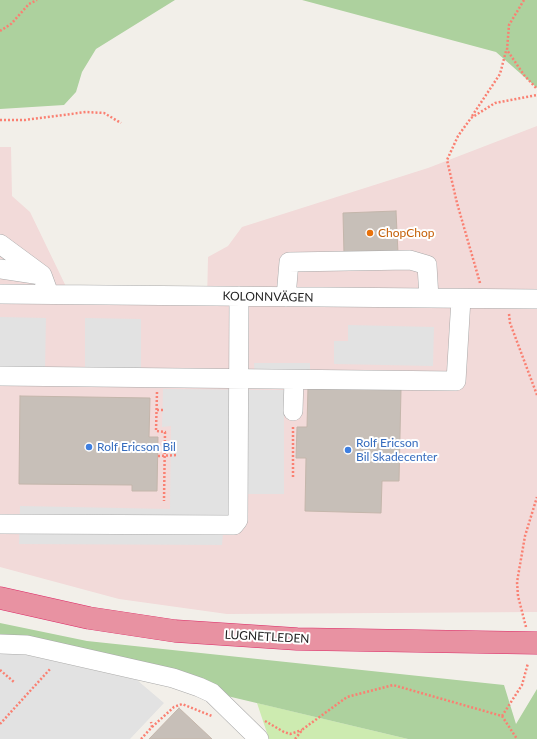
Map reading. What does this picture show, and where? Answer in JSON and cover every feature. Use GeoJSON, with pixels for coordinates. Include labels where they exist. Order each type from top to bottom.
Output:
{"type":"FeatureCollection","features":[{"type":"Feature","properties":{"kind":"highway","name":"LUGNETLEDEN"},"geometry":{"type":"LineString","coordinates":[[0,598],[89,618],[175,631],[297,639],[532,635]]}},
{"type":"Feature","properties":{"kind":"street"},"geometry":{"type":"LineString","coordinates":[[0,244],[42,275],[49,294]]}},
{"type":"Feature","properties":{"kind":"street"},"geometry":{"type":"LineString","coordinates":[[286,297],[289,262],[410,260],[427,265],[429,298]]}},
{"type":"Feature","properties":{"kind":"street"},"geometry":{"type":"LineString","coordinates":[[0,269],[42,275]]}},
{"type":"Feature","properties":{"kind":"street","name":"KOLONNVÄGEN"},"geometry":{"type":"LineString","coordinates":[[0,294],[537,299]]}},
{"type":"Feature","properties":{"kind":"street"},"geometry":{"type":"LineString","coordinates":[[0,524],[234,526],[238,520],[240,379],[239,296]]}},
{"type":"Feature","properties":{"kind":"street"},"geometry":{"type":"LineString","coordinates":[[0,376],[456,381],[461,299]]}},
{"type":"Feature","properties":{"kind":"street"},"geometry":{"type":"LineString","coordinates":[[293,411],[294,380]]}},
{"type":"Feature","properties":{"kind":"street"},"geometry":{"type":"LineString","coordinates":[[0,644],[27,645],[173,678],[199,687],[212,694],[259,739]]}},
{"type":"Feature","properties":{"kind":"path"},"geometry":{"type":"LineString","coordinates":[[0,31],[11,24],[29,4],[37,0]]}},
{"type":"Feature","properties":{"kind":"path"},"geometry":{"type":"LineString","coordinates":[[484,299],[457,203],[447,160],[458,136],[500,74],[507,50],[510,25],[524,0]]}},
{"type":"Feature","properties":{"kind":"path"},"geometry":{"type":"LineString","coordinates":[[507,50],[524,75],[537,89]]}},
{"type":"Feature","properties":{"kind":"path"},"geometry":{"type":"LineString","coordinates":[[471,118],[495,103],[537,95]]}},
{"type":"Feature","properties":{"kind":"path"},"geometry":{"type":"LineString","coordinates":[[0,120],[26,120],[86,112],[104,113],[121,123]]}},
{"type":"Feature","properties":{"kind":"path"},"geometry":{"type":"LineString","coordinates":[[509,299],[510,323],[537,395]]}},
{"type":"Feature","properties":{"kind":"path"},"geometry":{"type":"LineString","coordinates":[[157,378],[156,432],[165,432],[164,500]]}},
{"type":"Feature","properties":{"kind":"path"},"geometry":{"type":"LineString","coordinates":[[157,410],[165,410]]}},
{"type":"Feature","properties":{"kind":"path"},"geometry":{"type":"LineString","coordinates":[[293,411],[295,442],[293,477]]}},
{"type":"Feature","properties":{"kind":"path"},"geometry":{"type":"LineString","coordinates":[[158,456],[178,456]]}},
{"type":"Feature","properties":{"kind":"path"},"geometry":{"type":"LineString","coordinates":[[532,635],[518,596],[517,582],[525,536],[537,497]]}},
{"type":"Feature","properties":{"kind":"path"},"geometry":{"type":"LineString","coordinates":[[502,716],[522,685],[528,663]]}},
{"type":"Feature","properties":{"kind":"path"},"geometry":{"type":"LineString","coordinates":[[0,724],[51,668]]}},
{"type":"Feature","properties":{"kind":"path"},"geometry":{"type":"LineString","coordinates":[[0,670],[14,682]]}},
{"type":"Feature","properties":{"kind":"path"},"geometry":{"type":"LineString","coordinates":[[295,739],[303,729],[347,697],[393,685],[502,716],[517,739]]}},
{"type":"Feature","properties":{"kind":"path"},"geometry":{"type":"LineString","coordinates":[[142,739],[152,728],[151,722]]}},
{"type":"Feature","properties":{"kind":"shaded area"},"geometry":{"type":"Polygon","coordinates":[[[537,126],[537,612],[227,614],[119,599],[0,567],[0,147],[11,147],[12,196],[30,212],[73,301],[207,302],[208,257],[228,246],[242,227],[428,168],[537,126]]]}},
{"type":"Feature","properties":{"kind":"shaded area"},"geometry":{"type":"Polygon","coordinates":[[[0,317],[46,318],[45,371],[0,370],[0,317]]]}},
{"type":"Feature","properties":{"kind":"shaded area"},"geometry":{"type":"Polygon","coordinates":[[[85,318],[141,319],[141,372],[85,371],[85,318]]]}},
{"type":"Feature","properties":{"kind":"shaded area"},"geometry":{"type":"Polygon","coordinates":[[[348,325],[434,327],[433,366],[334,364],[334,341],[348,341],[348,325]]]}},
{"type":"Feature","properties":{"kind":"shaded area"},"geometry":{"type":"Polygon","coordinates":[[[254,363],[310,363],[310,380],[255,379],[254,363]]]}},
{"type":"Feature","properties":{"kind":"shaded area"},"geometry":{"type":"Polygon","coordinates":[[[163,389],[284,390],[284,494],[232,494],[229,517],[223,533],[222,545],[19,544],[20,506],[170,509],[171,426],[162,427],[163,389]]]}},
{"type":"Feature","properties":{"kind":"shaded area"},"geometry":{"type":"Polygon","coordinates":[[[13,652],[137,680],[164,703],[130,739],[0,739],[0,653],[13,652]]]}},
{"type":"Feature","properties":{"kind":"green space"},"geometry":{"type":"Polygon","coordinates":[[[0,0],[175,0],[96,49],[82,72],[76,92],[64,105],[0,109],[0,0]]]}},
{"type":"Feature","properties":{"kind":"green space"},"geometry":{"type":"Polygon","coordinates":[[[302,0],[537,0],[537,88],[496,52],[302,0]]]}},
{"type":"Feature","properties":{"kind":"green space"},"geometry":{"type":"Polygon","coordinates":[[[0,623],[87,641],[504,685],[516,724],[537,689],[537,739],[408,739],[0,642],[0,623]]]}},
{"type":"Feature","properties":{"kind":"green space"},"geometry":{"type":"Polygon","coordinates":[[[257,703],[408,739],[269,739],[257,703]]]}},
{"type":"Feature","properties":{"kind":"building","name":"ChopChop"},"geometry":{"type":"Polygon","coordinates":[[[396,211],[398,253],[344,254],[343,213],[396,211]]]}},
{"type":"Feature","properties":{"kind":"building","name":"Rolf Ericson Bil Skadecenter"},"geometry":{"type":"Polygon","coordinates":[[[308,387],[401,389],[399,481],[382,481],[381,513],[305,511],[306,458],[296,458],[297,427],[307,427],[308,387]]]}},
{"type":"Feature","properties":{"kind":"building","name":"Rolf Ericson Bil"},"geometry":{"type":"Polygon","coordinates":[[[20,396],[150,398],[149,437],[158,437],[157,491],[132,491],[132,485],[19,484],[20,396]]]}},
{"type":"Feature","properties":{"kind":"building"},"geometry":{"type":"Polygon","coordinates":[[[179,708],[212,739],[149,739],[179,708]]]}},
{"type":"Feature","properties":{"kind":"place","name":"ChopChop"},"geometry":{"type":"Point","coordinates":[370,233]}},
{"type":"Feature","properties":{"kind":"place","name":"Rolf Ericson Bil"},"geometry":{"type":"Point","coordinates":[89,447]}},
{"type":"Feature","properties":{"kind":"place","name":"Rolf Ericson Bil Skadecenter"},"geometry":{"type":"Point","coordinates":[348,450]}}]}
